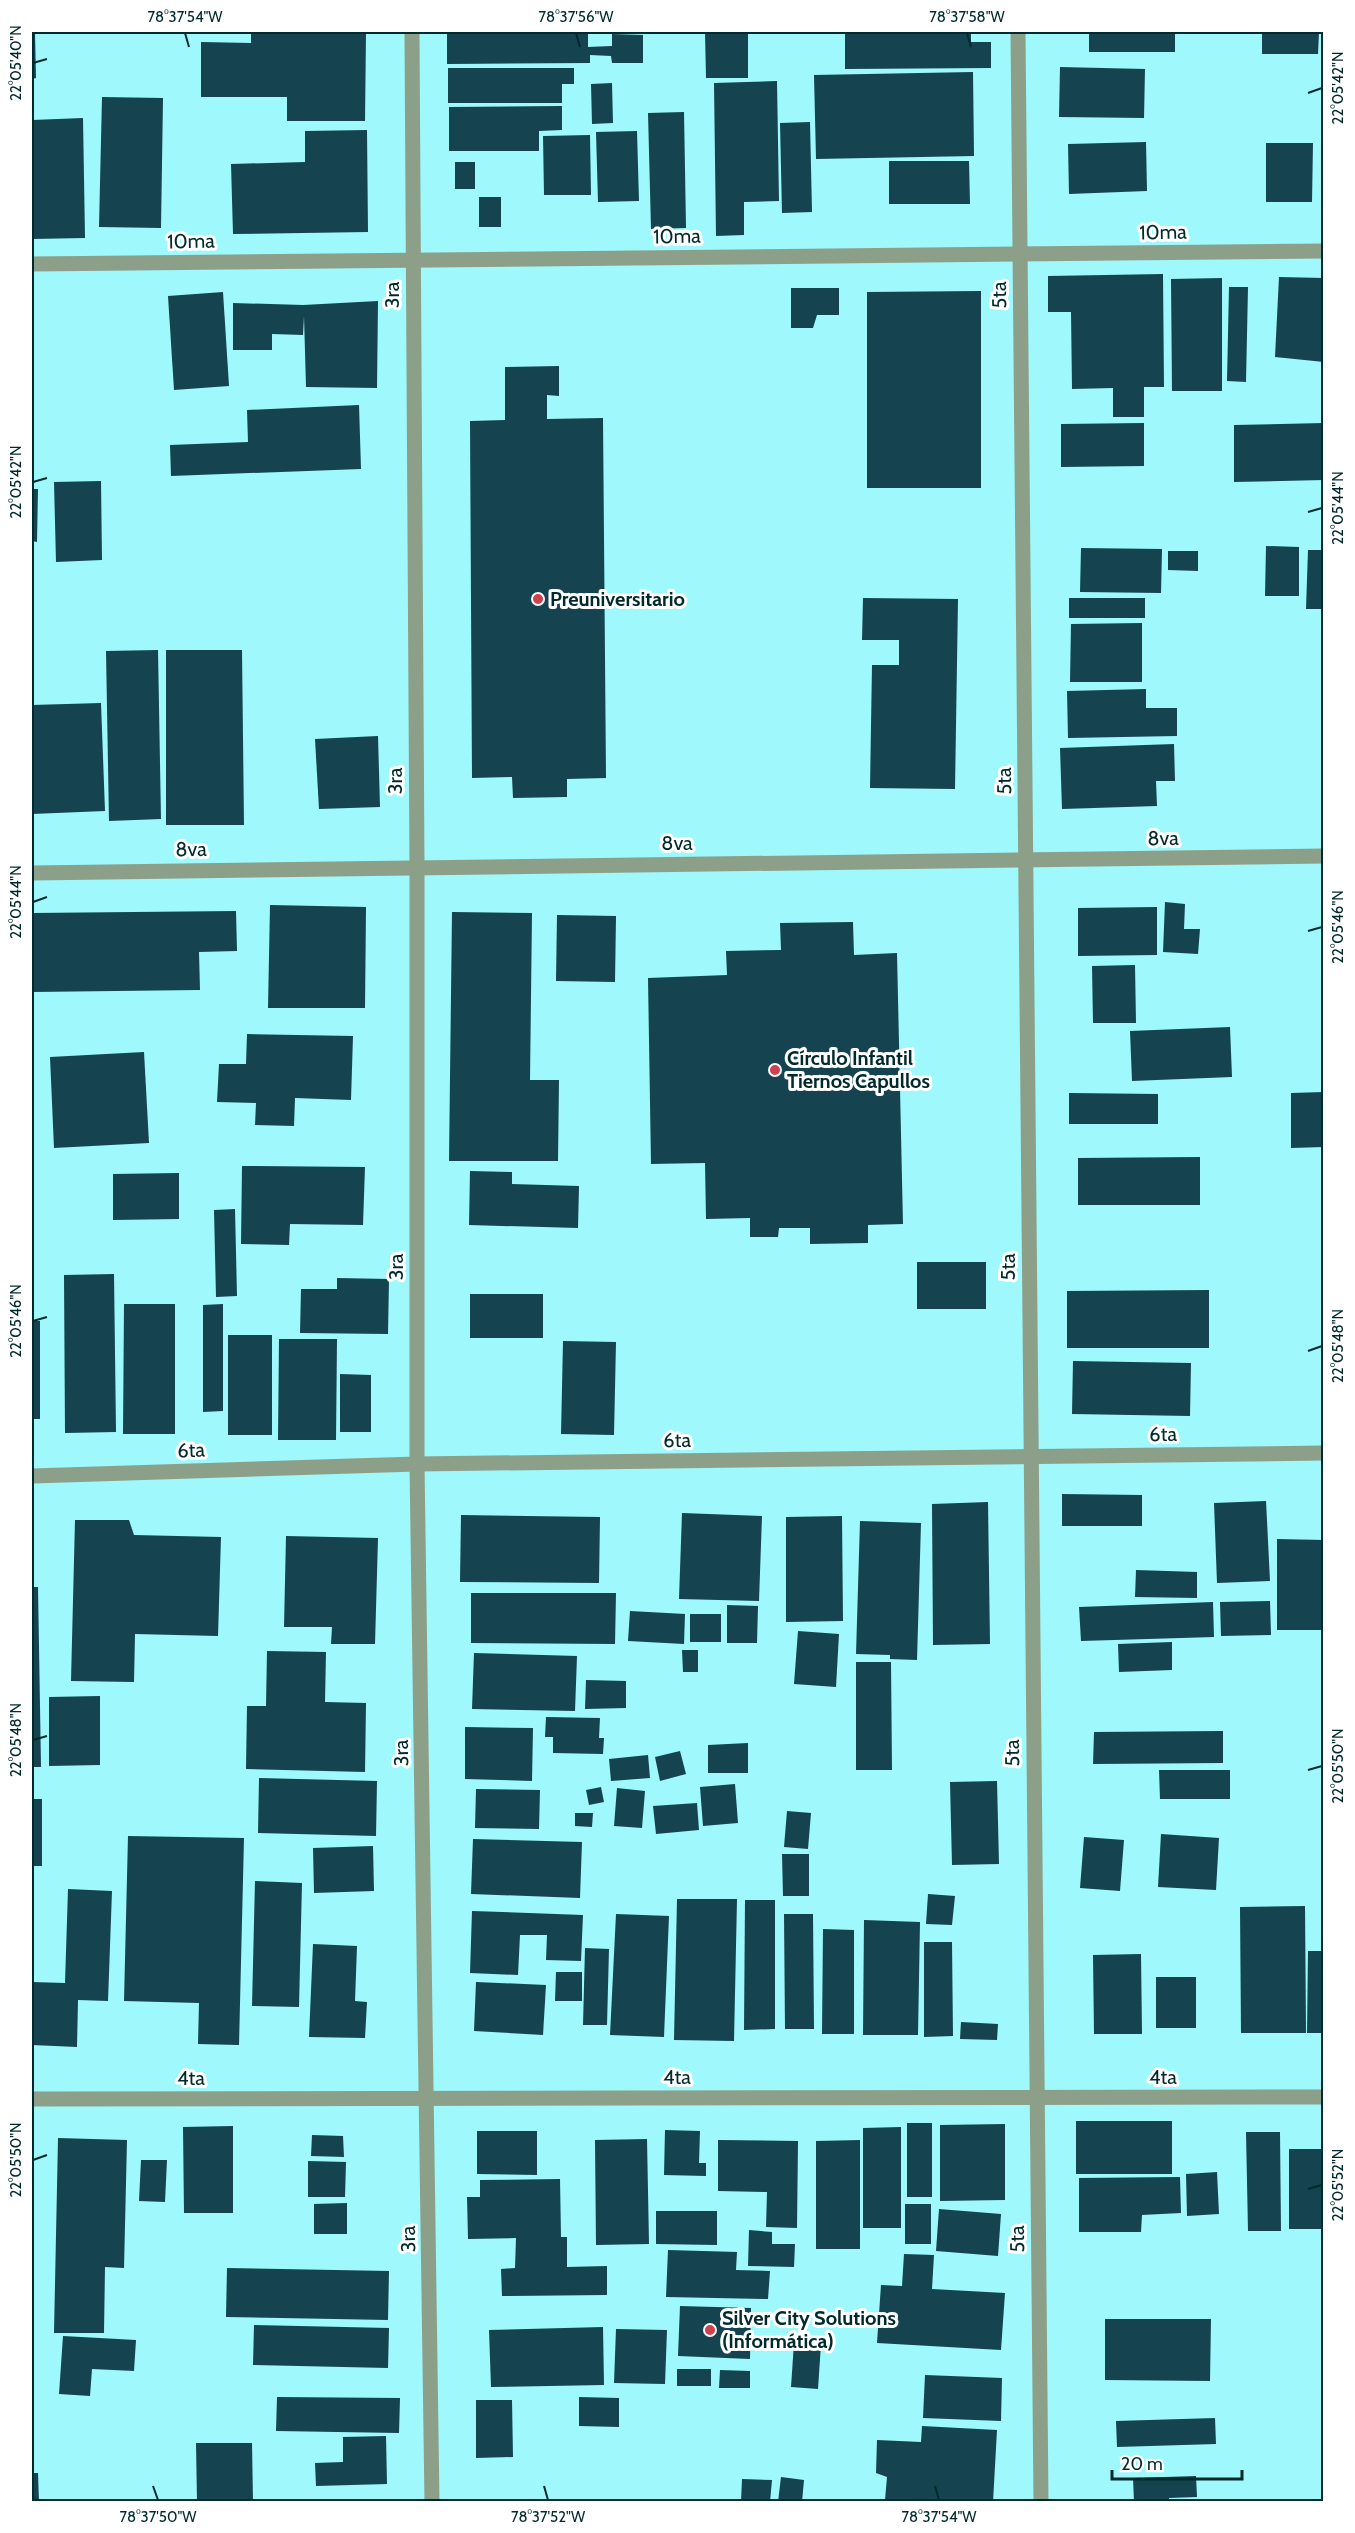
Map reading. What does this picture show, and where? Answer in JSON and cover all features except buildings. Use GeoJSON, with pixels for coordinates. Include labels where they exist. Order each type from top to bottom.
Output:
{"type":"FeatureCollection","features":[{"type":"Feature","properties":{"kind":"street","name":"3ra"},"geometry":{"type":"LineString","coordinates":[[412,32],[417,866],[417,1464],[428,2098],[432,2502]]}},
{"type":"Feature","properties":{"kind":"street","name":"5ta"},"geometry":{"type":"LineString","coordinates":[[1018,32],[1041,2502]]}},
{"type":"Feature","properties":{"kind":"street","name":"10ma"},"geometry":{"type":"LineString","coordinates":[[32,264],[1323,251]]}},
{"type":"Feature","properties":{"kind":"street","name":"8va"},"geometry":{"type":"LineString","coordinates":[[32,873],[417,866],[1323,856]]}},
{"type":"Feature","properties":{"kind":"street","name":"6ta"},"geometry":{"type":"LineString","coordinates":[[32,1476],[417,1464],[1323,1454]]}},
{"type":"Feature","properties":{"kind":"street","name":"4ta"},"geometry":{"type":"LineString","coordinates":[[32,2099],[1323,2097]]}},
{"type":"Feature","properties":{"kind":"place","name":"Preuniversitario"},"geometry":{"type":"Point","coordinates":[538,599]}},
{"type":"Feature","properties":{"kind":"place","name":"Círculo Infantil Tiernos Capullos"},"geometry":{"type":"Point","coordinates":[775,1070]}},
{"type":"Feature","properties":{"kind":"place","name":"Silver City Solutions (Informática)"},"geometry":{"type":"Point","coordinates":[710,2330]}}]}
